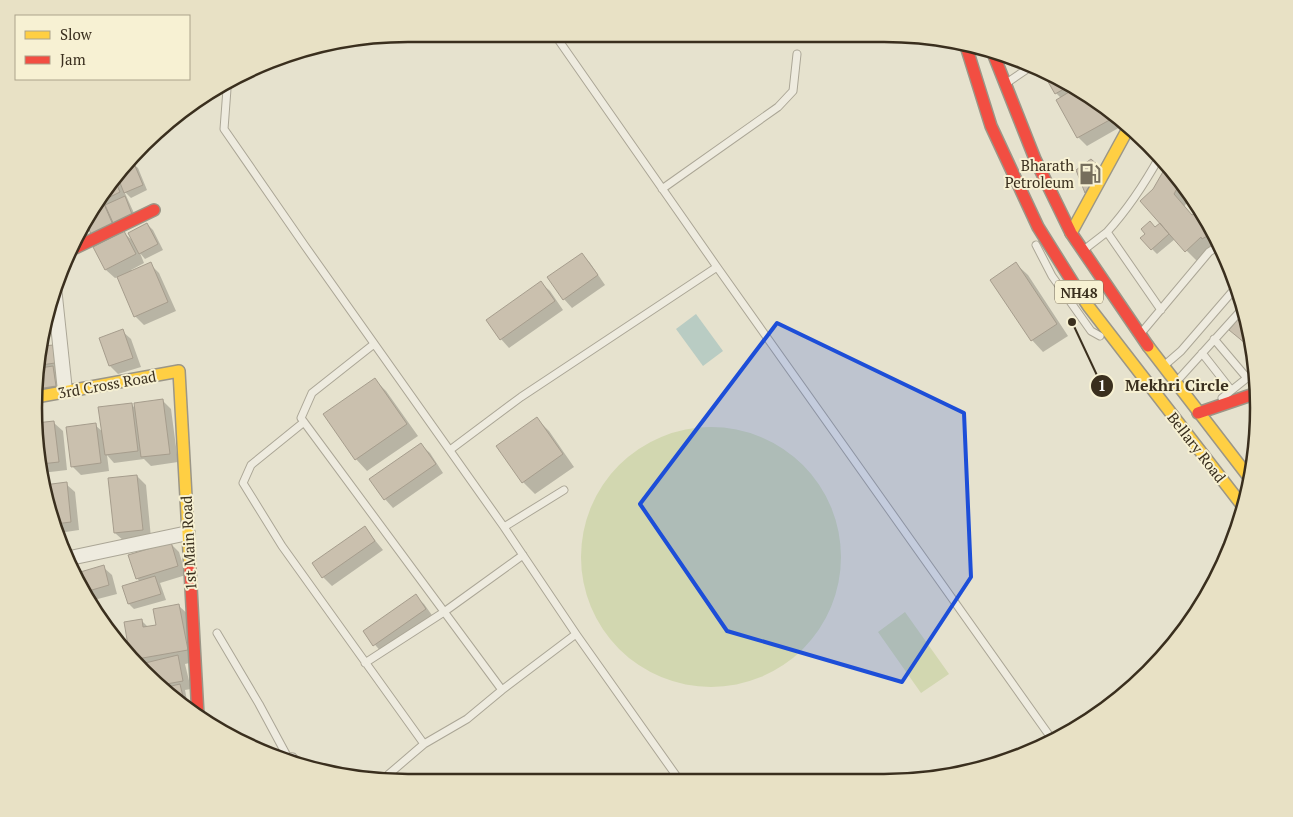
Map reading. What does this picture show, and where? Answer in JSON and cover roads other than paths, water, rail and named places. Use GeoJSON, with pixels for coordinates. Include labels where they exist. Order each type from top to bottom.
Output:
{"type":"FeatureCollection","features":[{"type":"Feature","properties":{"kind":"main road","name":"Bellary Road"},"geometry":{"type":"LineString","coordinates":[[968,53],[991,126],[1026,208],[1089,307],[1239,501]]}},
{"type":"Feature","properties":{"kind":"main road","name":"Bellary Road"},"geometry":{"type":"LineString","coordinates":[[996,60],[1035,159],[1071,233],[1162,367],[1174,383],[1202,411],[1245,471]]}},
{"type":"Feature","properties":{"kind":"main road"},"geometry":{"type":"LineString","coordinates":[[1071,233],[1125,133]]}},
{"type":"Feature","properties":{"kind":"main road"},"geometry":{"type":"LineString","coordinates":[[81,245],[154,210]]}},
{"type":"Feature","properties":{"kind":"main road","name":"3rd Cross Road"},"geometry":{"type":"LineString","coordinates":[[43,396],[178,371]]}},
{"type":"Feature","properties":{"kind":"main road","name":"1st Main Road"},"geometry":{"type":"LineString","coordinates":[[178,371],[198,707]]}},
{"type":"Feature","properties":{"kind":"main road"},"geometry":{"type":"LineString","coordinates":[[1202,411],[1250,394]]}},
{"type":"Feature","properties":{"kind":"street"},"geometry":{"type":"LineString","coordinates":[[56,309],[65,391]]}},
{"type":"Feature","properties":{"kind":"street"},"geometry":{"type":"LineString","coordinates":[[74,557],[188,533]]}},
{"type":"Feature","properties":{"kind":"lane"},"geometry":{"type":"LineString","coordinates":[[559,42],[1049,735]]}},
{"type":"Feature","properties":{"kind":"lane"},"geometry":{"type":"LineString","coordinates":[[662,189],[778,107],[792,91],[797,54]]}},
{"type":"Feature","properties":{"kind":"lane"},"geometry":{"type":"LineString","coordinates":[[1005,84],[1025,70]]}},
{"type":"Feature","properties":{"kind":"lane"},"geometry":{"type":"LineString","coordinates":[[227,91],[224,129],[504,527],[674,774]]}},
{"type":"Feature","properties":{"kind":"lane"},"geometry":{"type":"LineString","coordinates":[[1083,250],[1107,232],[1124,214],[1156,163]]}},
{"type":"Feature","properties":{"kind":"lane"},"geometry":{"type":"LineString","coordinates":[[1107,232],[1160,310]]}},
{"type":"Feature","properties":{"kind":"lane"},"geometry":{"type":"LineString","coordinates":[[1032,237],[1052,276],[1092,331],[1118,345]]}},
{"type":"Feature","properties":{"kind":"lane"},"geometry":{"type":"LineString","coordinates":[[1140,335],[1209,252],[1214,249]]}},
{"type":"Feature","properties":{"kind":"lane"},"geometry":{"type":"LineString","coordinates":[[450,450],[521,397],[717,268]]}},
{"type":"Feature","properties":{"kind":"lane"},"geometry":{"type":"LineString","coordinates":[[1162,367],[1181,350],[1231,292]]}},
{"type":"Feature","properties":{"kind":"lane"},"geometry":{"type":"LineString","coordinates":[[1174,383],[1238,313]]}},
{"type":"Feature","properties":{"kind":"lane"},"geometry":{"type":"LineString","coordinates":[[1202,411],[1247,378],[1214,339]]}},
{"type":"Feature","properties":{"kind":"lane"},"geometry":{"type":"LineString","coordinates":[[374,344],[312,393],[301,418],[502,690]]}},
{"type":"Feature","properties":{"kind":"lane"},"geometry":{"type":"LineString","coordinates":[[1202,353],[1232,390]]}},
{"type":"Feature","properties":{"kind":"lane"},"geometry":{"type":"LineString","coordinates":[[304,422],[251,465],[243,483],[282,546],[424,744]]}},
{"type":"Feature","properties":{"kind":"lane"},"geometry":{"type":"LineString","coordinates":[[504,527],[564,490]]}},
{"type":"Feature","properties":{"kind":"lane"},"geometry":{"type":"LineString","coordinates":[[365,663],[444,612],[523,555]]}},
{"type":"Feature","properties":{"kind":"lane"},"geometry":{"type":"LineString","coordinates":[[217,633],[285,753]]}},
{"type":"Feature","properties":{"kind":"lane"},"geometry":{"type":"LineString","coordinates":[[389,774],[424,744],[467,719],[576,634]]}},
{"type":"Feature","properties":{"kind":"place","name":"Bharath Petroleum"},"geometry":{"type":"Point","coordinates":[1090,174]}},
{"type":"Feature","properties":{"kind":"place","name":"Mekhri Circle"},"geometry":{"type":"Point","coordinates":[1072,322]}}]}
